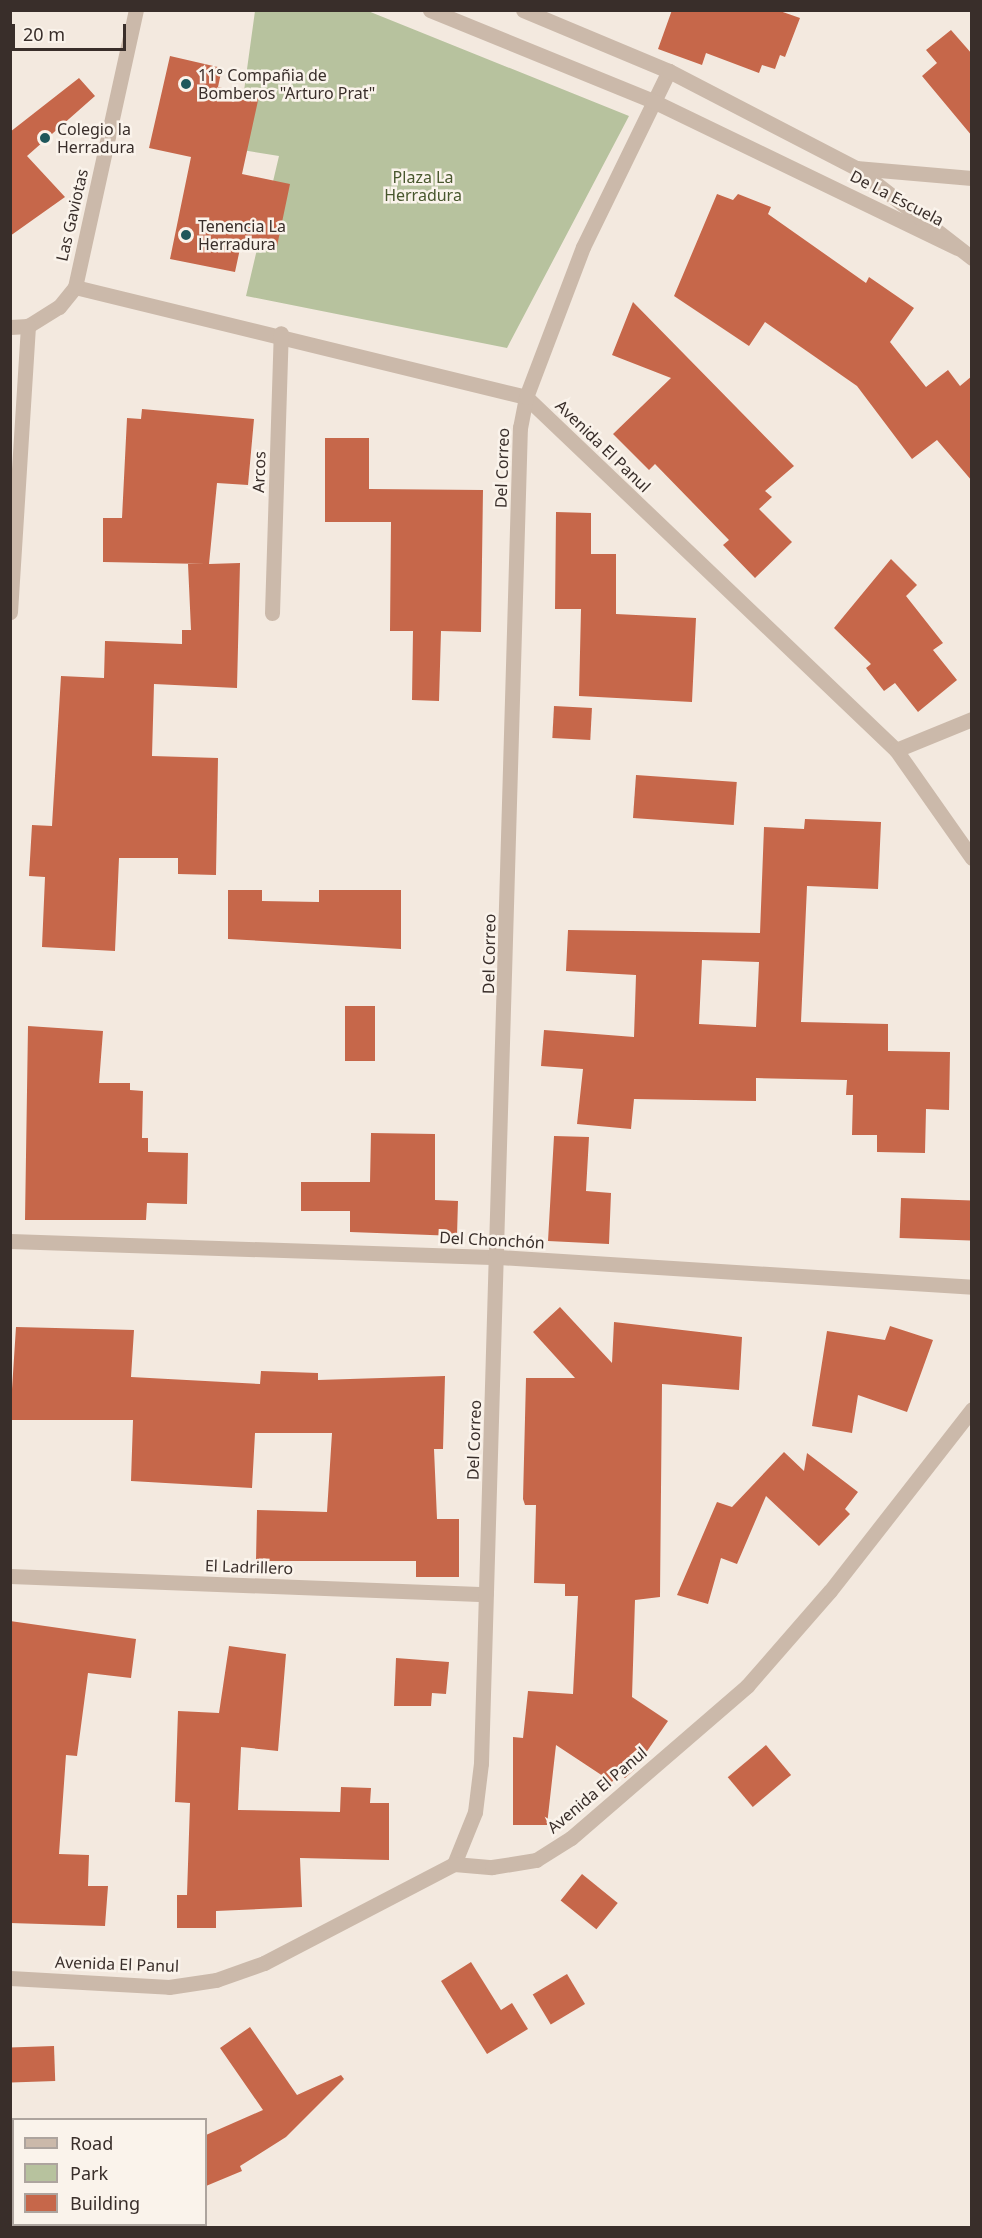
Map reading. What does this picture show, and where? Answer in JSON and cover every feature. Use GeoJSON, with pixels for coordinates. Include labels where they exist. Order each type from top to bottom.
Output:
{"type":"FeatureCollection","features":[{"type":"Feature","properties":{"kind":"street","name":"Las Gaviotas"},"geometry":{"type":"LineString","coordinates":[[75,287],[136,10]]}},
{"type":"Feature","properties":{"kind":"street","name":"De La Escuela"},"geometry":{"type":"LineString","coordinates":[[430,10],[653,101],[957,249]]}},
{"type":"Feature","properties":{"kind":"street","name":"De La Escuela"},"geometry":{"type":"LineString","coordinates":[[523,10],[669,71],[856,168],[957,249]]}},
{"type":"Feature","properties":{"kind":"street","name":"Del Correo"},"geometry":{"type":"LineString","coordinates":[[454,1864],[479,1788],[499,1257],[520,428],[526,397],[583,247],[669,71]]}},
{"type":"Feature","properties":{"kind":"street"},"geometry":{"type":"LineString","coordinates":[[856,168],[972,177]]}},
{"type":"Feature","properties":{"kind":"street"},"geometry":{"type":"LineString","coordinates":[[957,249],[972,258]]}},
{"type":"Feature","properties":{"kind":"street"},"geometry":{"type":"LineString","coordinates":[[10,327],[28,326],[59,307],[75,287]]}},
{"type":"Feature","properties":{"kind":"street","name":"Avenida El Panul"},"geometry":{"type":"LineString","coordinates":[[75,287],[281,333],[526,397],[896,750],[972,858]]}},
{"type":"Feature","properties":{"kind":"street"},"geometry":{"type":"LineString","coordinates":[[10,612],[28,326]]}},
{"type":"Feature","properties":{"kind":"street","name":"Arcos"},"geometry":{"type":"LineString","coordinates":[[272,613],[281,333]]}},
{"type":"Feature","properties":{"kind":"street"},"geometry":{"type":"LineString","coordinates":[[896,750],[972,719]]}},
{"type":"Feature","properties":{"kind":"street","name":"Del Chonchón"},"geometry":{"type":"LineString","coordinates":[[10,1241],[499,1257],[972,1287]]}},
{"type":"Feature","properties":{"kind":"street","name":"Avenida El Panul"},"geometry":{"type":"LineString","coordinates":[[10,1978],[169,1987],[216,1980],[264,1964],[454,1864],[492,1867],[536,1860],[571,1838],[747,1686],[830,1591],[972,1409]]}},
{"type":"Feature","properties":{"kind":"street","name":"El Ladrillero"},"geometry":{"type":"LineString","coordinates":[[10,1576],[486,1594]]}},
{"type":"Feature","properties":{"kind":"green space","name":"Plaza La Herradura"},"geometry":{"type":"Polygon","coordinates":[[[255,11],[368,11],[629,116],[507,348],[246,296],[279,156],[236,149],[255,11]]]}},
{"type":"Feature","properties":{"kind":"building"},"geometry":{"type":"Polygon","coordinates":[[[672,10],[777,10],[800,18],[785,57],[780,55],[775,69],[762,65],[759,73],[706,53],[702,65],[658,49],[672,10]]]}},
{"type":"Feature","properties":{"kind":"building"},"geometry":{"type":"Polygon","coordinates":[[[951,30],[972,54],[972,136],[922,76],[937,63],[926,50],[951,30]]]}},
{"type":"Feature","properties":{"kind":"building"},"geometry":{"type":"Polygon","coordinates":[[[170,56],[222,68],[218,87],[259,96],[242,174],[290,184],[276,251],[241,244],[235,272],[170,259],[191,157],[149,148],[170,56]]]}},
{"type":"Feature","properties":{"kind":"building"},"geometry":{"type":"Polygon","coordinates":[[[79,78],[95,96],[27,156],[65,197],[10,236],[10,132],[79,78]]]}},
{"type":"Feature","properties":{"kind":"building"},"geometry":{"type":"Polygon","coordinates":[[[717,194],[733,200],[738,194],[771,207],[768,214],[866,283],[869,277],[914,308],[890,342],[926,387],[948,370],[960,386],[972,376],[972,481],[937,440],[912,459],[857,386],[765,322],[749,346],[674,296],[717,194]]]}},
{"type":"Feature","properties":{"kind":"building"},"geometry":{"type":"Polygon","coordinates":[[[633,302],[794,466],[765,491],[772,497],[759,509],[792,542],[755,578],[723,545],[729,540],[655,464],[649,470],[613,434],[671,378],[612,355],[633,302]]]}},
{"type":"Feature","properties":{"kind":"building"},"geometry":{"type":"Polygon","coordinates":[[[142,409],[254,419],[248,485],[217,483],[209,564],[240,563],[237,688],[154,684],[152,756],[218,758],[216,875],[178,874],[178,858],[119,858],[115,951],[42,947],[45,877],[29,876],[32,825],[52,826],[61,676],[104,678],[105,641],[182,644],[182,630],[191,630],[188,564],[205,564],[103,562],[103,518],[122,518],[127,418],[141,419],[142,409]]]}},
{"type":"Feature","properties":{"kind":"building"},"geometry":{"type":"Polygon","coordinates":[[[325,438],[369,438],[369,489],[483,490],[481,632],[441,631],[439,701],[412,700],[413,631],[390,631],[391,522],[325,522],[325,438]]]}},
{"type":"Feature","properties":{"kind":"building"},"geometry":{"type":"Polygon","coordinates":[[[556,512],[591,513],[591,554],[616,554],[616,614],[696,618],[692,702],[579,696],[581,609],[555,609],[556,512]]]}},
{"type":"Feature","properties":{"kind":"building"},"geometry":{"type":"Polygon","coordinates":[[[891,559],[917,585],[906,596],[943,643],[933,650],[957,680],[918,712],[895,683],[884,691],[866,668],[871,664],[834,628],[891,559]]]}},
{"type":"Feature","properties":{"kind":"building"},"geometry":{"type":"Polygon","coordinates":[[[554,706],[592,708],[590,740],[552,738],[554,706]]]}},
{"type":"Feature","properties":{"kind":"building"},"geometry":{"type":"Polygon","coordinates":[[[636,775],[737,782],[734,825],[633,818],[636,775]]]}},
{"type":"Feature","properties":{"kind":"building"},"geometry":{"type":"Polygon","coordinates":[[[805,819],[881,822],[878,889],[807,886],[801,1022],[888,1024],[888,1051],[950,1052],[949,1110],[926,1109],[925,1153],[877,1152],[877,1135],[852,1135],[853,1095],[846,1095],[847,1080],[756,1078],[756,1101],[634,1099],[631,1129],[577,1124],[583,1069],[541,1066],[544,1030],[634,1037],[636,975],[566,971],[568,930],[760,933],[764,827],[804,829],[805,819]],[[702,960],[699,1024],[756,1027],[759,962],[702,960]]]}},
{"type":"Feature","properties":{"kind":"building"},"geometry":{"type":"Polygon","coordinates":[[[228,890],[262,890],[262,901],[319,902],[319,890],[401,890],[401,949],[228,939],[228,890]]]}},
{"type":"Feature","properties":{"kind":"building"},"geometry":{"type":"Polygon","coordinates":[[[345,1006],[375,1006],[375,1061],[345,1061],[345,1006]]]}},
{"type":"Feature","properties":{"kind":"building"},"geometry":{"type":"Polygon","coordinates":[[[28,1026],[103,1031],[99,1083],[130,1083],[130,1090],[143,1091],[142,1138],[148,1138],[148,1152],[188,1153],[187,1204],[147,1203],[146,1220],[25,1220],[28,1026]]]}},
{"type":"Feature","properties":{"kind":"building"},"geometry":{"type":"Polygon","coordinates":[[[371,1133],[435,1134],[435,1200],[458,1201],[457,1236],[350,1232],[350,1211],[301,1211],[301,1182],[370,1182],[371,1133]]]}},
{"type":"Feature","properties":{"kind":"building"},"geometry":{"type":"Polygon","coordinates":[[[554,1136],[589,1137],[586,1191],[611,1193],[609,1244],[548,1241],[554,1136]]]}},
{"type":"Feature","properties":{"kind":"building"},"geometry":{"type":"Polygon","coordinates":[[[901,1198],[972,1200],[971,1240],[900,1238],[901,1198]]]}},
{"type":"Feature","properties":{"kind":"building"},"geometry":{"type":"Polygon","coordinates":[[[560,1307],[612,1363],[614,1322],[742,1337],[739,1390],[662,1384],[660,1597],[635,1600],[632,1697],[668,1721],[634,1770],[625,1778],[619,1773],[612,1782],[556,1745],[547,1825],[513,1825],[513,1737],[523,1738],[528,1691],[573,1694],[578,1596],[565,1596],[565,1584],[534,1583],[536,1505],[525,1505],[523,1499],[526,1378],[575,1378],[533,1332],[560,1307]]]}},
{"type":"Feature","properties":{"kind":"building"},"geometry":{"type":"Polygon","coordinates":[[[890,1326],[933,1340],[907,1412],[858,1395],[852,1433],[812,1426],[827,1331],[885,1340],[890,1326]]]}},
{"type":"Feature","properties":{"kind":"building"},"geometry":{"type":"Polygon","coordinates":[[[16,1327],[134,1330],[131,1377],[260,1384],[261,1371],[318,1373],[318,1380],[445,1376],[443,1449],[434,1449],[437,1519],[459,1519],[459,1577],[416,1577],[416,1561],[256,1561],[257,1510],[327,1512],[332,1433],[255,1433],[252,1488],[131,1481],[133,1420],[10,1420],[16,1327]]]}},
{"type":"Feature","properties":{"kind":"building"},"geometry":{"type":"Polygon","coordinates":[[[784,1452],[804,1471],[807,1453],[858,1492],[845,1509],[850,1514],[819,1546],[766,1496],[737,1564],[721,1558],[708,1604],[677,1595],[717,1502],[732,1507],[784,1452]]]}},
{"type":"Feature","properties":{"kind":"building"},"geometry":{"type":"Polygon","coordinates":[[[10,1621],[136,1639],[131,1678],[88,1673],[77,1756],[66,1755],[59,1854],[89,1855],[88,1886],[108,1886],[105,1926],[10,1923],[10,1621]]]}},
{"type":"Feature","properties":{"kind":"building"},"geometry":{"type":"Polygon","coordinates":[[[229,1646],[286,1654],[278,1751],[241,1747],[238,1810],[340,1812],[341,1787],[371,1788],[370,1803],[389,1803],[389,1860],[300,1858],[302,1907],[216,1911],[216,1928],[177,1928],[177,1895],[187,1895],[190,1803],[175,1802],[178,1711],[219,1713],[229,1646]]]}},
{"type":"Feature","properties":{"kind":"building"},"geometry":{"type":"Polygon","coordinates":[[[396,1658],[449,1662],[446,1694],[432,1693],[431,1706],[394,1706],[396,1658]]]}},
{"type":"Feature","properties":{"kind":"building"},"geometry":{"type":"Polygon","coordinates":[[[766,1745],[791,1775],[753,1807],[728,1777],[766,1745]]]}},
{"type":"Feature","properties":{"kind":"building"},"geometry":{"type":"Polygon","coordinates":[[[582,1874],[618,1903],[596,1929],[561,1900],[582,1874]]]}},
{"type":"Feature","properties":{"kind":"building"},"geometry":{"type":"Polygon","coordinates":[[[471,1962],[501,2010],[512,2003],[528,2029],[487,2054],[441,1981],[471,1962]]]}},
{"type":"Feature","properties":{"kind":"building"},"geometry":{"type":"Polygon","coordinates":[[[567,1974],[585,2004],[551,2025],[533,1995],[567,1974]]]}},
{"type":"Feature","properties":{"kind":"building"},"geometry":{"type":"Polygon","coordinates":[[[250,2027],[297,2095],[341,2075],[344,2079],[286,2137],[240,2166],[242,2171],[207,2186],[207,2135],[263,2110],[220,2048],[250,2027]]]}},
{"type":"Feature","properties":{"kind":"building"},"geometry":{"type":"Polygon","coordinates":[[[54,2046],[55,2081],[11,2083],[10,2048],[54,2046]]]}},
{"type":"Feature","properties":{"kind":"place","name":"11° Compañia de Bomberos \"Arturo Prat\""},"geometry":{"type":"Point","coordinates":[186,84]}},
{"type":"Feature","properties":{"kind":"place","name":"Colegio la Herradura"},"geometry":{"type":"Point","coordinates":[45,138]}},
{"type":"Feature","properties":{"kind":"place","name":"Tenencia La Herradura"},"geometry":{"type":"Point","coordinates":[186,235]}}]}
